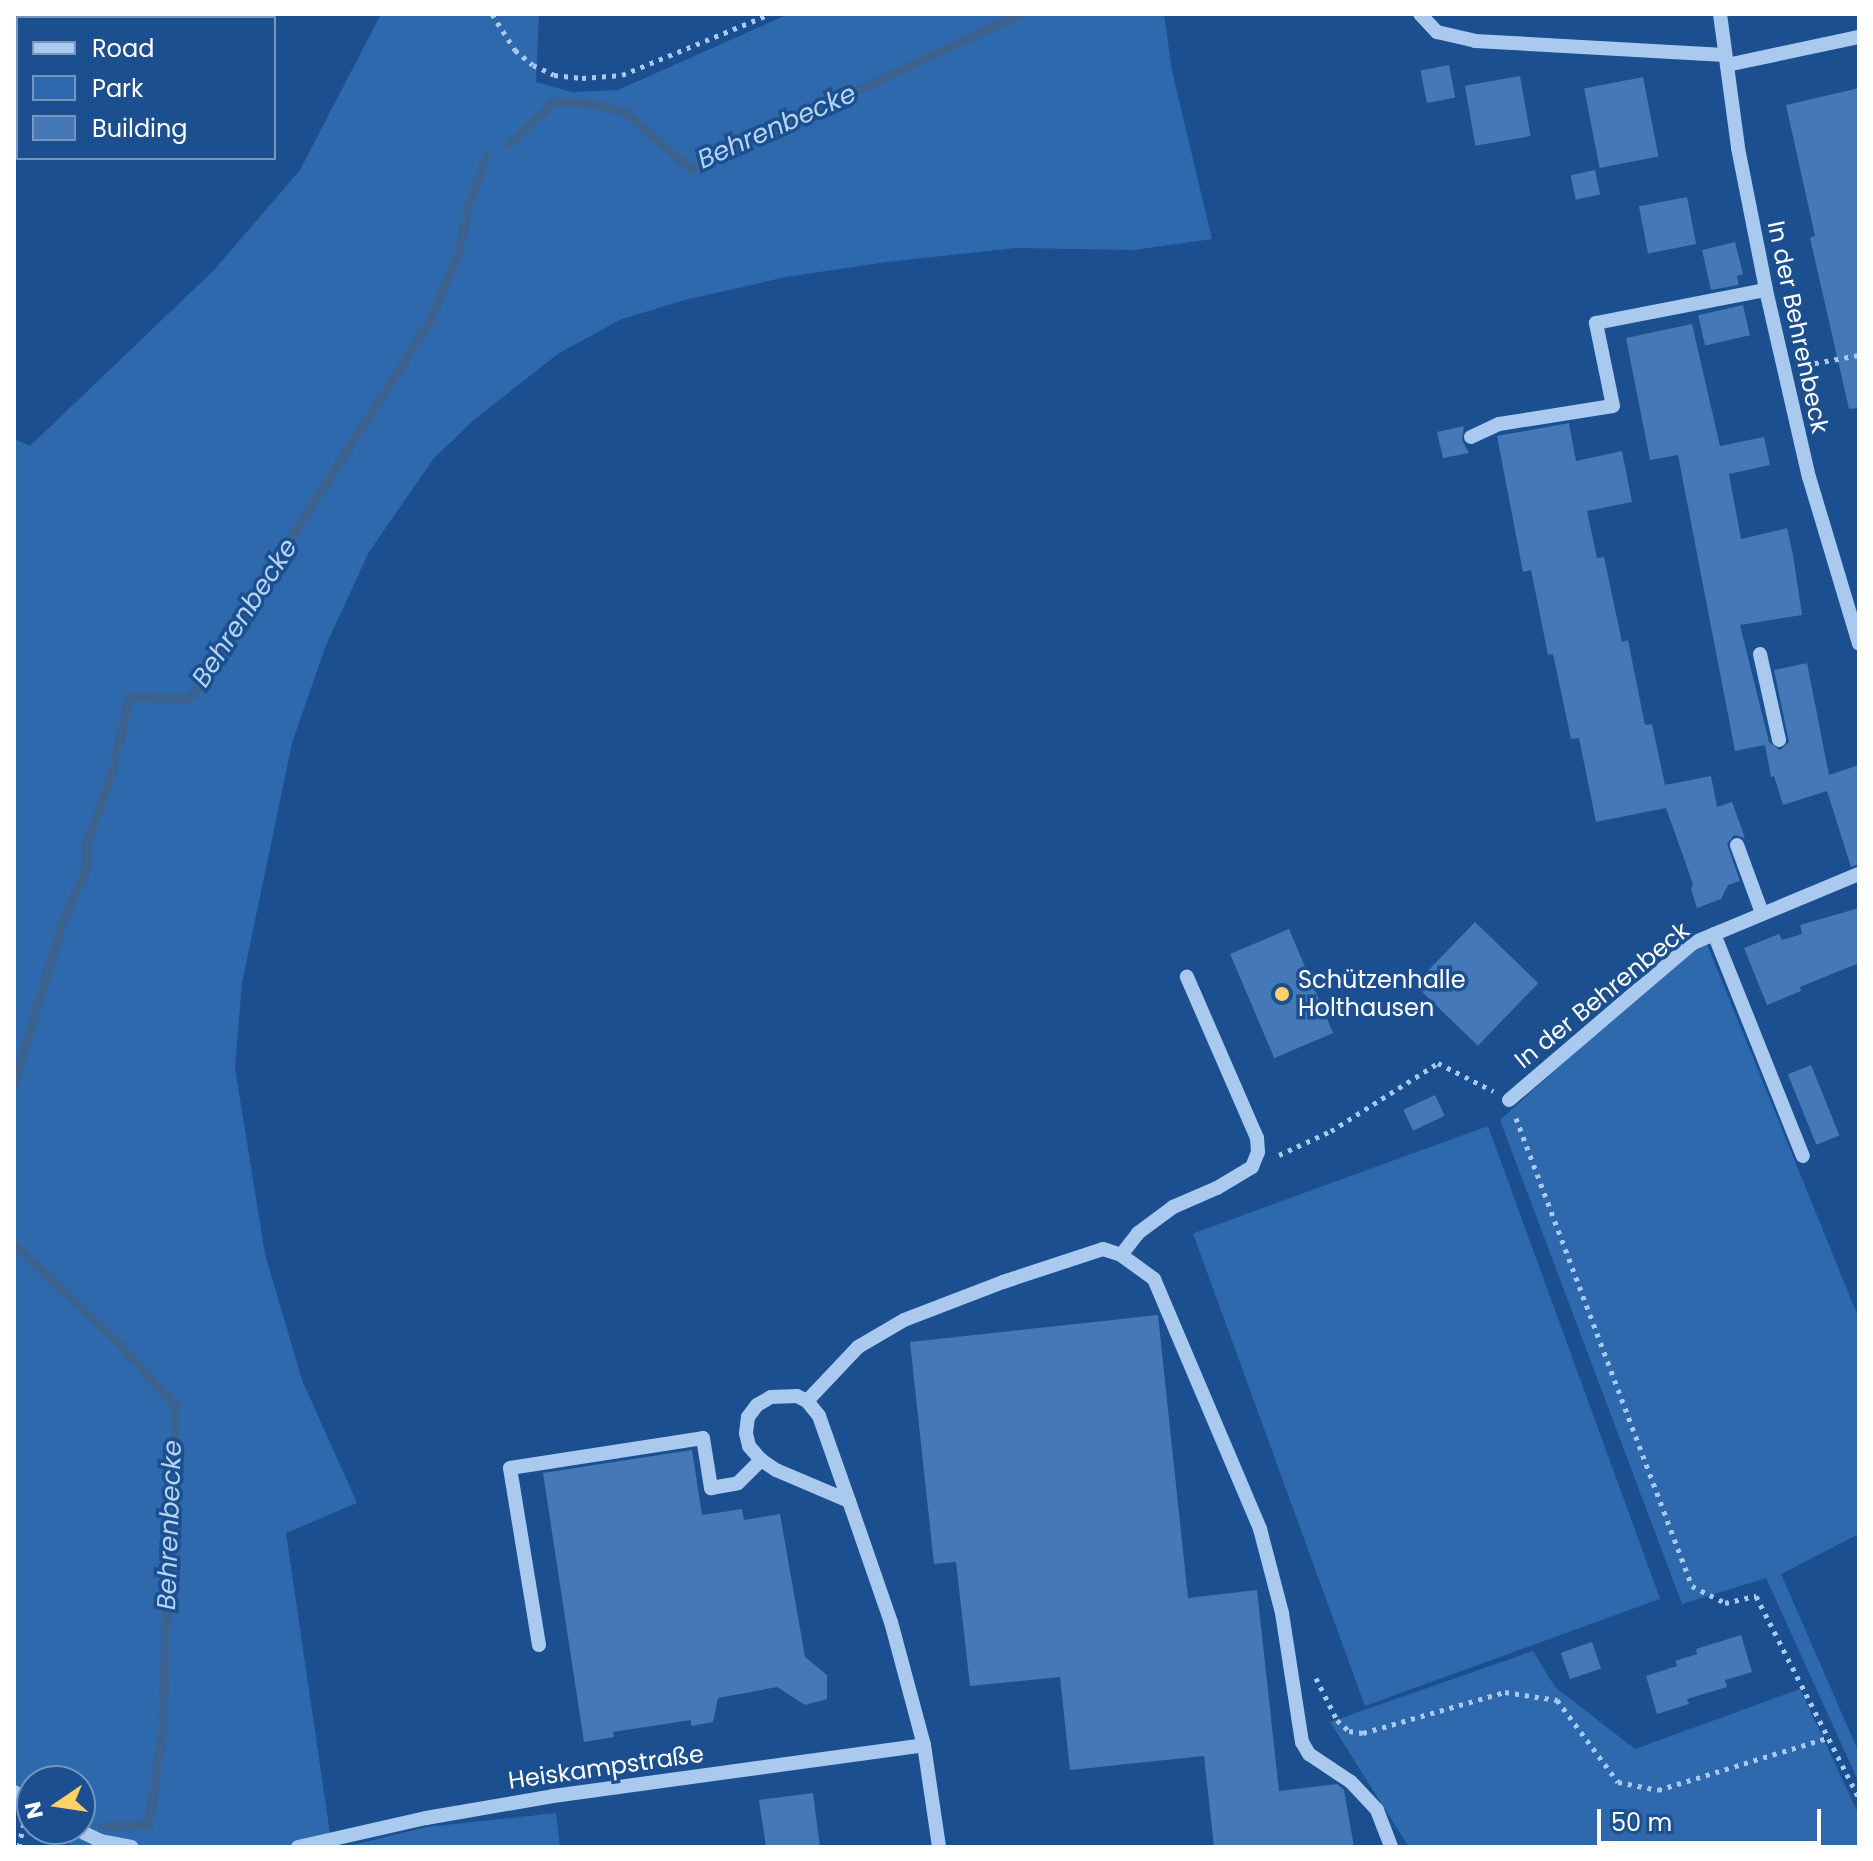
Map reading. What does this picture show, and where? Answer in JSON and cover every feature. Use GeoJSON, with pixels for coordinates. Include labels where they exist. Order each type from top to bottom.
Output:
{"type":"FeatureCollection","features":[{"type":"Feature","properties":{"kind":"street"},"geometry":{"type":"LineString","coordinates":[[1420,14],[1437,32],[1475,41],[1726,60],[1859,37]]}},
{"type":"Feature","properties":{"kind":"street","name":"In der Behrenbeck"},"geometry":{"type":"LineString","coordinates":[[1720,14],[1738,148],[1766,290],[1809,477],[1859,644]]}},
{"type":"Feature","properties":{"kind":"street"},"geometry":{"type":"LineString","coordinates":[[1471,437],[1499,424],[1613,406],[1596,323],[1766,290]]}},
{"type":"Feature","properties":{"kind":"street"},"geometry":{"type":"LineString","coordinates":[[1760,654],[1779,740]]}},
{"type":"Feature","properties":{"kind":"street"},"geometry":{"type":"LineString","coordinates":[[1737,845],[1762,913]]}},
{"type":"Feature","properties":{"kind":"street","name":"In der Behrenbeck"},"geometry":{"type":"LineString","coordinates":[[1509,1100],[1693,943],[1859,874]]}},
{"type":"Feature","properties":{"kind":"street"},"geometry":{"type":"LineString","coordinates":[[1714,934],[1803,1156]]}},
{"type":"Feature","properties":{"kind":"street"},"geometry":{"type":"LineString","coordinates":[[1121,1255],[1138,1233],[1173,1207],[1217,1188],[1252,1167],[1258,1152],[1257,1138],[1187,977]]}},
{"type":"Feature","properties":{"kind":"street"},"geometry":{"type":"LineString","coordinates":[[807,1401],[858,1347],[904,1320],[1103,1249],[1121,1255],[1154,1279],[1260,1529],[1282,1613],[1302,1742],[1309,1754],[1325,1761],[1351,1782],[1377,1810],[1391,1847]]}},
{"type":"Feature","properties":{"kind":"street"},"geometry":{"type":"LineString","coordinates":[[849,1501],[776,1470],[761,1460],[749,1446],[746,1433],[748,1417],[757,1405],[771,1397],[785,1395],[807,1401],[819,1416],[849,1501],[891,1622],[924,1745],[939,1847]]}},
{"type":"Feature","properties":{"kind":"street"},"geometry":{"type":"LineString","coordinates":[[539,1645],[510,1468],[703,1438],[711,1488],[738,1483],[761,1460]]}},
{"type":"Feature","properties":{"kind":"street","name":"Heiskampstraße"},"geometry":{"type":"LineString","coordinates":[[298,1847],[426,1818],[553,1796],[924,1745]]}},
{"type":"Feature","properties":{"kind":"street"},"geometry":{"type":"LineString","coordinates":[[96,1839],[131,1847]]}},
{"type":"Feature","properties":{"kind":"path"},"geometry":{"type":"LineString","coordinates":[[492,14],[515,50],[533,65],[554,75],[582,78],[622,75],[770,14]]}},
{"type":"Feature","properties":{"kind":"path"},"geometry":{"type":"LineString","coordinates":[[1784,369],[1859,355]]}},
{"type":"Feature","properties":{"kind":"path"},"geometry":{"type":"LineString","coordinates":[[1252,1167],[1331,1131],[1438,1063],[1509,1100],[1692,1586],[1725,1603],[1756,1596],[1859,1798]]}},
{"type":"Feature","properties":{"kind":"path"},"geometry":{"type":"LineString","coordinates":[[1310,1666],[1337,1720],[1349,1731],[1363,1733],[1505,1692],[1557,1700],[1618,1782],[1658,1790],[1830,1737]]}},
{"type":"Feature","properties":{"kind":"green space"},"geometry":{"type":"Polygon","coordinates":[[[381,14],[539,14],[536,82],[572,92],[618,90],[789,14],[1164,14],[1172,71],[1212,239],[1134,250],[1015,248],[887,262],[786,277],[685,300],[622,319],[559,353],[475,419],[434,458],[369,552],[326,645],[292,743],[242,983],[235,1068],[265,1254],[302,1380],[357,1503],[286,1533],[332,1847],[68,1847],[96,1845],[96,1765],[16,1765],[16,1786],[14,1785],[14,439],[30,446],[214,270],[300,170],[381,14]]]}},
{"type":"Feature","properties":{"kind":"green space"},"geometry":{"type":"Polygon","coordinates":[[[1706,942],[1859,1319],[1859,1534],[1781,1574],[1859,1753],[1859,1783],[1766,1578],[1682,1604],[1500,1120],[1670,966],[1706,942]]]}},
{"type":"Feature","properties":{"kind":"green space"},"geometry":{"type":"Polygon","coordinates":[[[1488,1126],[1660,1599],[1365,1706],[1193,1233],[1488,1126]]]}},
{"type":"Feature","properties":{"kind":"green space"},"geometry":{"type":"Polygon","coordinates":[[[1533,1651],[1555,1687],[1635,1749],[1800,1689],[1859,1815],[1859,1847],[1409,1847],[1330,1722],[1533,1651]]]}},
{"type":"Feature","properties":{"kind":"green space"},"geometry":{"type":"Polygon","coordinates":[[[556,1813],[560,1847],[344,1847],[427,1827],[556,1813]]]}},
{"type":"Feature","properties":{"kind":"building"},"geometry":{"type":"Polygon","coordinates":[[[1449,65],[1455,97],[1427,103],[1421,71],[1449,65]]]}},
{"type":"Feature","properties":{"kind":"building"},"geometry":{"type":"Polygon","coordinates":[[[1520,76],[1531,136],[1475,146],[1465,86],[1520,76]]]}},
{"type":"Feature","properties":{"kind":"building"},"geometry":{"type":"Polygon","coordinates":[[[1643,77],[1658,157],[1600,168],[1584,88],[1643,77]]]}},
{"type":"Feature","properties":{"kind":"building"},"geometry":{"type":"Polygon","coordinates":[[[1859,88],[1859,408],[1849,409],[1810,238],[1815,236],[1786,105],[1859,88]]]}},
{"type":"Feature","properties":{"kind":"building"},"geometry":{"type":"Polygon","coordinates":[[[1595,170],[1600,194],[1576,200],[1571,175],[1595,170]]]}},
{"type":"Feature","properties":{"kind":"building"},"geometry":{"type":"Polygon","coordinates":[[[1687,197],[1696,244],[1648,253],[1639,206],[1687,197]]]}},
{"type":"Feature","properties":{"kind":"building"},"geometry":{"type":"Polygon","coordinates":[[[1735,242],[1743,274],[1737,276],[1739,285],[1711,290],[1702,250],[1735,242]]]}},
{"type":"Feature","properties":{"kind":"building"},"geometry":{"type":"Polygon","coordinates":[[[1743,305],[1750,335],[1705,346],[1698,315],[1743,305]]]}},
{"type":"Feature","properties":{"kind":"building"},"geometry":{"type":"Polygon","coordinates":[[[1692,324],[1720,446],[1764,437],[1770,465],[1729,474],[1741,539],[1787,528],[1793,555],[1802,615],[1740,625],[1769,742],[1780,750],[1789,742],[1774,670],[1807,663],[1829,775],[1859,765],[1859,864],[1851,867],[1827,791],[1783,805],[1774,776],[1771,777],[1765,745],[1735,751],[1678,455],[1650,460],[1626,338],[1692,324]]]}},
{"type":"Feature","properties":{"kind":"building"},"geometry":{"type":"Polygon","coordinates":[[[1569,423],[1576,461],[1622,451],[1632,502],[1587,511],[1597,558],[1604,557],[1622,642],[1628,640],[1645,725],[1652,724],[1665,785],[1711,776],[1717,807],[1732,802],[1745,838],[1734,835],[1727,844],[1740,881],[1728,885],[1721,899],[1697,908],[1691,889],[1693,884],[1666,808],[1596,822],[1579,738],[1571,739],[1553,654],[1548,655],[1531,570],[1523,572],[1497,436],[1569,423]]]}},
{"type":"Feature","properties":{"kind":"building"},"geometry":{"type":"Polygon","coordinates":[[[1464,426],[1462,440],[1469,453],[1443,458],[1437,432],[1464,426]]]}},
{"type":"Feature","properties":{"kind":"building"},"geometry":{"type":"Polygon","coordinates":[[[1859,908],[1859,963],[1800,987],[1801,991],[1767,1005],[1744,948],[1779,934],[1782,940],[1802,934],[1800,925],[1859,908]]]}},
{"type":"Feature","properties":{"kind":"building"},"geometry":{"type":"Polygon","coordinates":[[[1475,922],[1538,983],[1478,1046],[1415,985],[1475,922]]]}},
{"type":"Feature","properties":{"kind":"building","name":"Schützenhalle Holthausen"},"geometry":{"type":"Polygon","coordinates":[[[1289,929],[1333,1033],[1274,1058],[1230,954],[1289,929]]]}},
{"type":"Feature","properties":{"kind":"building"},"geometry":{"type":"Polygon","coordinates":[[[1811,1065],[1839,1135],[1816,1145],[1788,1074],[1811,1065]]]}},
{"type":"Feature","properties":{"kind":"building"},"geometry":{"type":"Polygon","coordinates":[[[1435,1095],[1445,1116],[1413,1131],[1403,1110],[1435,1095]]]}},
{"type":"Feature","properties":{"kind":"building"},"geometry":{"type":"Polygon","coordinates":[[[1158,1315],[1188,1598],[1257,1590],[1279,1791],[1337,1784],[1344,1790],[1354,1847],[1214,1847],[1204,1756],[1070,1770],[1060,1677],[970,1686],[956,1562],[934,1564],[910,1342],[1158,1315]]]}},
{"type":"Feature","properties":{"kind":"building"},"geometry":{"type":"Polygon","coordinates":[[[692,1450],[702,1515],[742,1509],[744,1520],[780,1514],[805,1657],[827,1675],[827,1699],[805,1705],[777,1687],[718,1698],[713,1722],[691,1726],[691,1720],[613,1732],[614,1737],[584,1742],[543,1473],[692,1450]]]}},
{"type":"Feature","properties":{"kind":"building"},"geometry":{"type":"Polygon","coordinates":[[[1741,1635],[1752,1672],[1725,1680],[1727,1687],[1687,1699],[1689,1704],[1657,1714],[1646,1676],[1677,1666],[1675,1661],[1697,1654],[1696,1649],[1741,1635]]]}},
{"type":"Feature","properties":{"kind":"building"},"geometry":{"type":"Polygon","coordinates":[[[1592,1642],[1601,1668],[1570,1679],[1561,1653],[1592,1642]]]}},
{"type":"Feature","properties":{"kind":"building"},"geometry":{"type":"Polygon","coordinates":[[[813,1793],[820,1847],[766,1847],[759,1800],[813,1793]]]}},
{"type":"Feature","properties":{"kind":"waterway","name":"Behrenbecke"},"geometry":{"type":"LineString","coordinates":[[509,144],[554,101],[593,104],[625,112],[690,169],[1019,14]]}},
{"type":"Feature","properties":{"kind":"waterway","name":"Behrenbecke"},"geometry":{"type":"LineString","coordinates":[[14,1083],[61,926],[86,868],[86,845],[111,774],[130,696],[187,699],[203,683],[253,597],[430,320],[458,252],[469,204],[486,157]]}},
{"type":"Feature","properties":{"kind":"waterway","name":"Behrenbecke"},"geometry":{"type":"LineString","coordinates":[[14,1244],[121,1346],[175,1406],[175,1500],[166,1617],[162,1734],[148,1825],[102,1826]]}},
{"type":"Feature","properties":{"kind":"place","name":"Schützenhalle Holthausen"},"geometry":{"type":"Point","coordinates":[1282,994]}}]}
